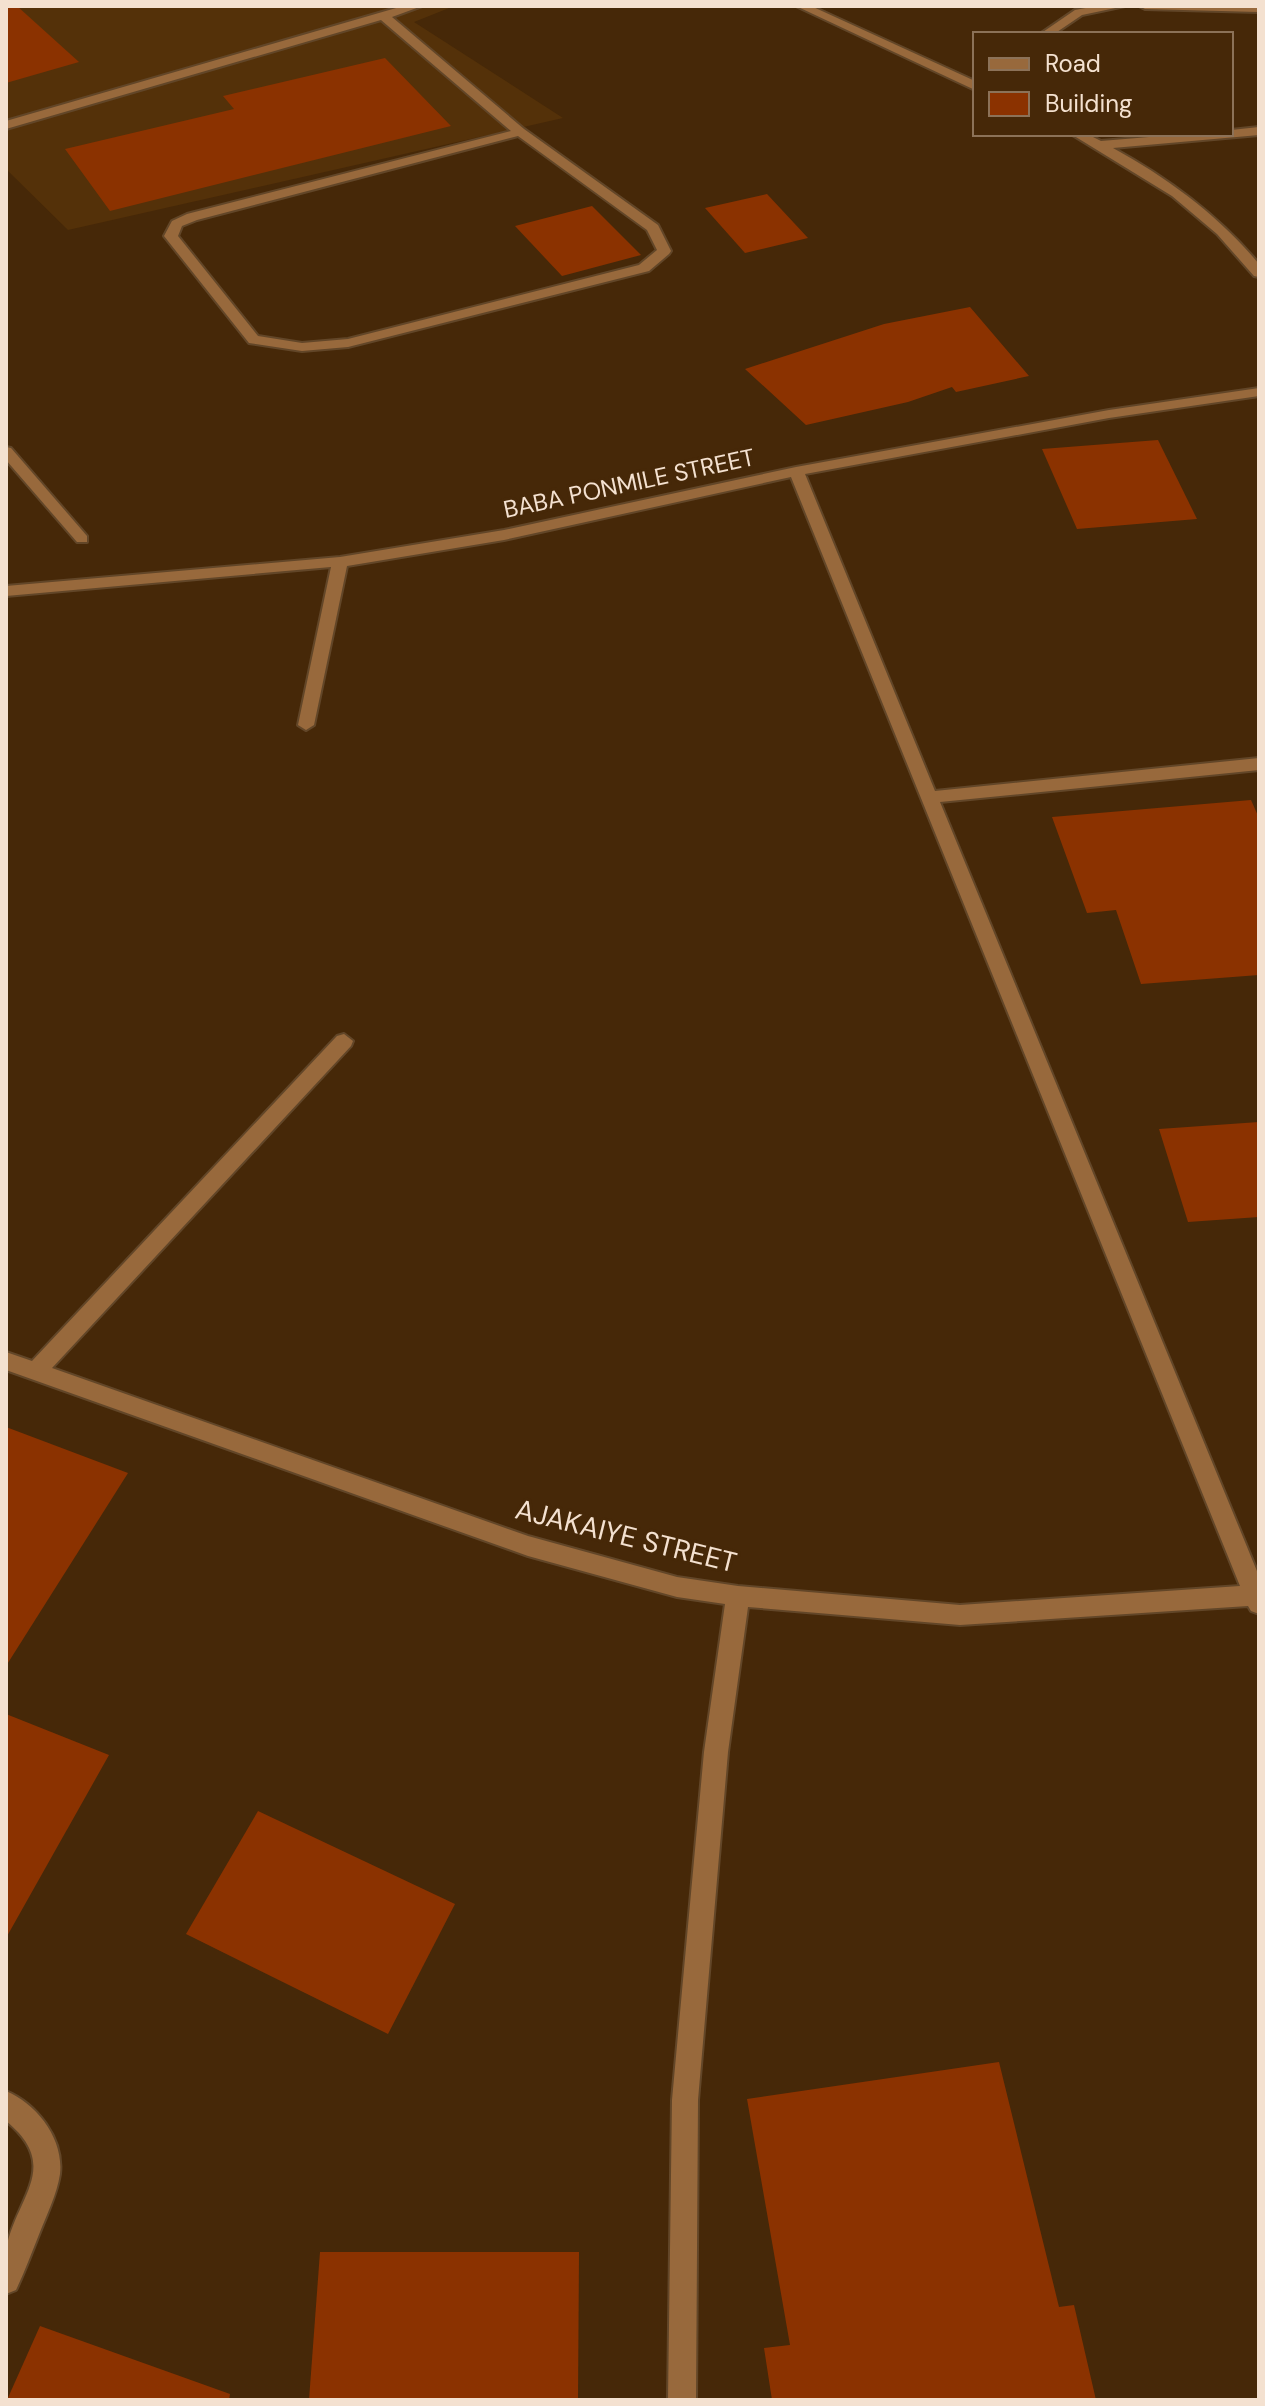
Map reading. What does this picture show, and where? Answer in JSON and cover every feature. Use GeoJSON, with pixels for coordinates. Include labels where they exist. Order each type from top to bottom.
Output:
{"type":"FeatureCollection","features":[{"type":"Feature","properties":{"kind":"street"},"geometry":{"type":"LineString","coordinates":[[6,125],[416,6]]}},
{"type":"Feature","properties":{"kind":"street"},"geometry":{"type":"LineString","coordinates":[[802,6],[973,84]]}},
{"type":"Feature","properties":{"kind":"street"},"geometry":{"type":"LineString","coordinates":[[1049,32],[1079,12],[1119,6]]}},
{"type":"Feature","properties":{"kind":"street"},"geometry":{"type":"LineString","coordinates":[[1145,6],[1259,9]]}},
{"type":"Feature","properties":{"kind":"street"},"geometry":{"type":"LineString","coordinates":[[383,15],[520,132],[653,228],[664,251],[644,268],[348,343],[302,347],[254,340],[171,236],[177,224],[192,217],[520,132]]}},
{"type":"Feature","properties":{"kind":"street"},"geometry":{"type":"LineString","coordinates":[[1233,134],[1259,131]]}},
{"type":"Feature","properties":{"kind":"street"},"geometry":{"type":"LineString","coordinates":[[1081,136],[1100,145],[1209,218],[1259,273]]}},
{"type":"Feature","properties":{"kind":"street"},"geometry":{"type":"LineString","coordinates":[[1100,145],[1206,136]]}},
{"type":"Feature","properties":{"kind":"street","name":"BABA PONMILE STREET"},"geometry":{"type":"LineString","coordinates":[[6,591],[340,562],[504,535],[796,471],[1109,414],[1259,392]]}},
{"type":"Feature","properties":{"kind":"street"},"geometry":{"type":"LineString","coordinates":[[6,451],[82,539]]}},
{"type":"Feature","properties":{"kind":"street"},"geometry":{"type":"LineString","coordinates":[[796,471],[1257,1599]]}},
{"type":"Feature","properties":{"kind":"street"},"geometry":{"type":"LineString","coordinates":[[306,725],[340,562]]}},
{"type":"Feature","properties":{"kind":"street"},"geometry":{"type":"LineString","coordinates":[[929,797],[1259,764]]}},
{"type":"Feature","properties":{"kind":"street"},"geometry":{"type":"LineString","coordinates":[[35,1372],[344,1041]]}},
{"type":"Feature","properties":{"kind":"street","name":"AJAKAIYE STREET"},"geometry":{"type":"LineString","coordinates":[[6,1361],[528,1546],[677,1587],[738,1596],[960,1615],[1257,1599]]}},
{"type":"Feature","properties":{"kind":"street"},"geometry":{"type":"LineString","coordinates":[[682,2400],[685,2100],[716,1752],[738,1596]]}},
{"type":"Feature","properties":{"kind":"street"},"geometry":{"type":"LineString","coordinates":[[6,2104],[32,2123],[47,2151],[47,2183],[6,2280]]}},
{"type":"Feature","properties":{"kind":"shaded area"},"geometry":{"type":"Polygon","coordinates":[[[6,6],[454,6],[414,22],[563,118],[68,230],[6,169],[6,6]]]}},
{"type":"Feature","properties":{"kind":"building"},"geometry":{"type":"Polygon","coordinates":[[[6,6],[17,6],[79,62],[6,83],[6,6]]]}},
{"type":"Feature","properties":{"kind":"building"},"geometry":{"type":"Polygon","coordinates":[[[385,58],[451,126],[110,211],[65,149],[234,109],[223,96],[385,58]]]}},
{"type":"Feature","properties":{"kind":"building"},"geometry":{"type":"Polygon","coordinates":[[[767,194],[808,238],[745,253],[705,208],[767,194]]]}},
{"type":"Feature","properties":{"kind":"building"},"geometry":{"type":"Polygon","coordinates":[[[592,206],[641,255],[562,276],[515,226],[592,206]]]}},
{"type":"Feature","properties":{"kind":"building"},"geometry":{"type":"Polygon","coordinates":[[[970,307],[1029,376],[956,392],[952,387],[908,402],[806,425],[745,369],[884,324],[970,307]]]}},
{"type":"Feature","properties":{"kind":"building"},"geometry":{"type":"Polygon","coordinates":[[[1158,440],[1197,519],[1077,529],[1042,449],[1158,440]]]}},
{"type":"Feature","properties":{"kind":"building"},"geometry":{"type":"Polygon","coordinates":[[[1251,800],[1259,818],[1259,975],[1141,984],[1116,910],[1087,913],[1052,817],[1251,800]]]}},
{"type":"Feature","properties":{"kind":"building"},"geometry":{"type":"Polygon","coordinates":[[[1259,1122],[1259,1217],[1188,1222],[1159,1129],[1259,1122]]]}},
{"type":"Feature","properties":{"kind":"building"},"geometry":{"type":"Polygon","coordinates":[[[6,1427],[128,1473],[6,1666],[6,1427]]]}},
{"type":"Feature","properties":{"kind":"building"},"geometry":{"type":"Polygon","coordinates":[[[6,1714],[109,1755],[6,1938],[6,1714]]]}},
{"type":"Feature","properties":{"kind":"building"},"geometry":{"type":"Polygon","coordinates":[[[258,1811],[455,1904],[388,2034],[186,1934],[258,1811]]]}},
{"type":"Feature","properties":{"kind":"building"},"geometry":{"type":"Polygon","coordinates":[[[999,2062],[1059,2307],[1074,2305],[1096,2400],[772,2400],[764,2348],[790,2345],[747,2099],[999,2062]]]}},
{"type":"Feature","properties":{"kind":"building"},"geometry":{"type":"Polygon","coordinates":[[[320,2252],[579,2252],[578,2400],[309,2400],[320,2252]]]}},
{"type":"Feature","properties":{"kind":"building"},"geometry":{"type":"Polygon","coordinates":[[[40,2326],[230,2394],[229,2400],[7,2400],[40,2326]]]}}]}
